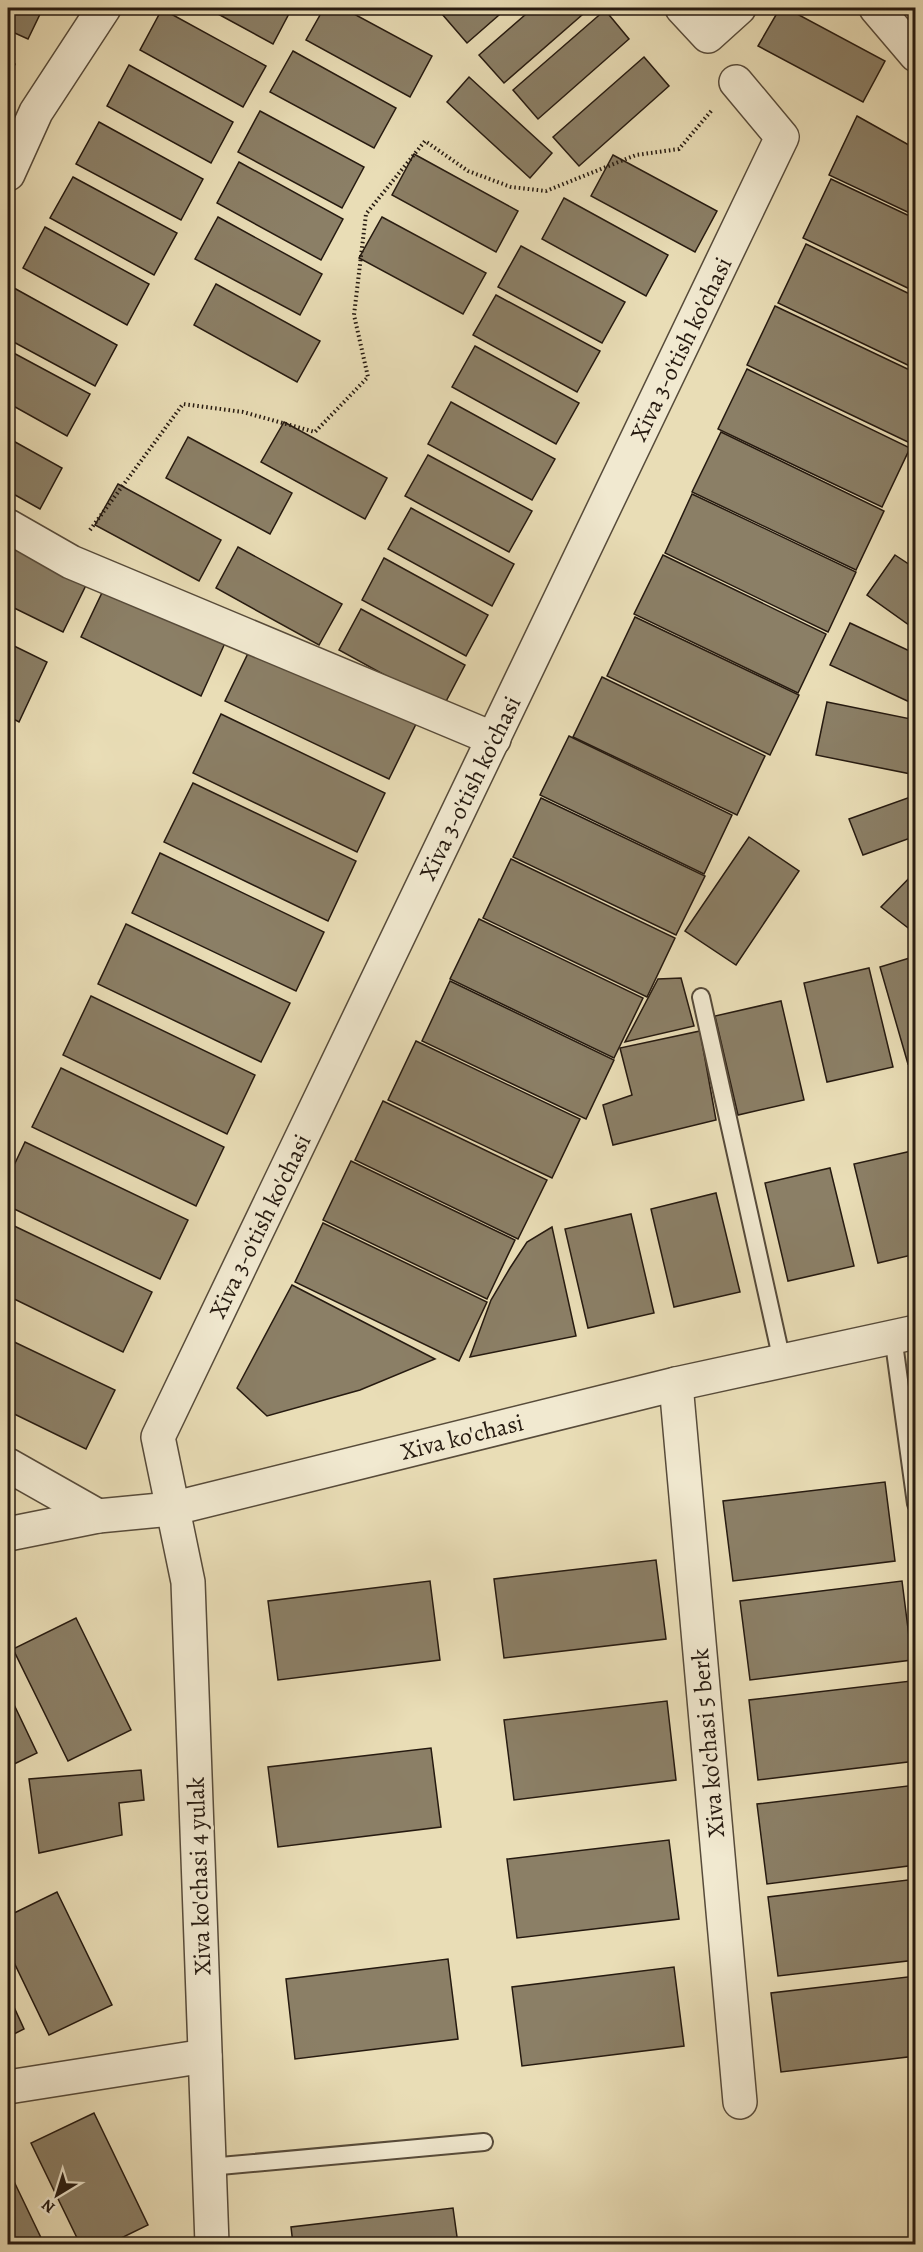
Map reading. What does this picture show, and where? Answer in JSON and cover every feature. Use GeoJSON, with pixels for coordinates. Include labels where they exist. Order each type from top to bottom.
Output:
{"type":"FeatureCollection","features":[{"type":"Feature","properties":{"kind":"street"},"geometry":{"type":"LineString","coordinates":[[8,174],[36,112],[104,8]]}},
{"type":"Feature","properties":{"kind":"street"},"geometry":{"type":"LineString","coordinates":[[682,8],[708,36],[740,8]]}},
{"type":"Feature","properties":{"kind":"street"},"geometry":{"type":"LineString","coordinates":[[876,8],[915,55]]}},
{"type":"Feature","properties":{"kind":"street","name":"Xiva 3-o'tish ko'chasi"},"geometry":{"type":"LineString","coordinates":[[171,1509],[158,1437],[783,137],[736,82]]}},
{"type":"Feature","properties":{"kind":"street"},"geometry":{"type":"LineString","coordinates":[[8,526],[71,562],[494,739]]}},
{"type":"Feature","properties":{"kind":"street","name":"Xiva ko'chasi"},"geometry":{"type":"LineString","coordinates":[[8,1534],[98,1516],[171,1509],[676,1384],[904,1334]]}},
{"type":"Feature","properties":{"kind":"street","name":"Xiva ko'chasi 5 berk"},"geometry":{"type":"LineString","coordinates":[[676,1384],[740,2102]]}},
{"type":"Feature","properties":{"kind":"street"},"geometry":{"type":"LineString","coordinates":[[8,1465],[98,1516]]}},
{"type":"Feature","properties":{"kind":"street","name":"Xiva ko'chasi 4 yulak"},"geometry":{"type":"LineString","coordinates":[[171,1509],[188,1582],[212,2244]]}},
{"type":"Feature","properties":{"kind":"street"},"geometry":{"type":"LineString","coordinates":[[8,2087],[205,2056]]}},
{"type":"Feature","properties":{"kind":"lane"},"geometry":{"type":"LineString","coordinates":[[701,997],[782,1361]]}},
{"type":"Feature","properties":{"kind":"lane"},"geometry":{"type":"LineString","coordinates":[[904,1334],[915,1504]]}},
{"type":"Feature","properties":{"kind":"lane"},"geometry":{"type":"LineString","coordinates":[[209,2168],[484,2142]]}},
{"type":"Feature","properties":{"kind":"path"},"geometry":{"type":"LineString","coordinates":[[71,562],[88,533],[183,404],[243,412],[315,432],[368,376],[354,315],[366,214],[425,141],[468,171],[512,187],[546,191],[636,155],[679,148],[736,82]]}},
{"type":"Feature","properties":{"kind":"building"},"geometry":{"type":"Polygon","coordinates":[[[8,8],[43,8],[28,39],[8,30],[8,8]]]}},
{"type":"Feature","properties":{"kind":"building"},"geometry":{"type":"Polygon","coordinates":[[[207,8],[292,8],[273,44],[207,8]]]}},
{"type":"Feature","properties":{"kind":"building"},"geometry":{"type":"Polygon","coordinates":[[[324,8],[343,8],[432,56],[410,97],[306,40],[324,8]]]}},
{"type":"Feature","properties":{"kind":"building"},"geometry":{"type":"Polygon","coordinates":[[[449,8],[507,8],[467,43],[442,14],[449,8]]]}},
{"type":"Feature","properties":{"kind":"building"},"geometry":{"type":"Polygon","coordinates":[[[533,8],[590,8],[504,83],[479,55],[533,8]]]}},
{"type":"Feature","properties":{"kind":"building"},"geometry":{"type":"Polygon","coordinates":[[[780,8],[786,8],[885,61],[863,102],[758,46],[780,8]]]}},
{"type":"Feature","properties":{"kind":"building"},"geometry":{"type":"Polygon","coordinates":[[[162,9],[266,66],[243,107],[140,50],[162,9]]]}},
{"type":"Feature","properties":{"kind":"building"},"geometry":{"type":"Polygon","coordinates":[[[605,10],[629,39],[538,119],[513,90],[605,10]]]}},
{"type":"Feature","properties":{"kind":"building"},"geometry":{"type":"Polygon","coordinates":[[[293,51],[396,108],[374,148],[270,92],[293,51]]]}},
{"type":"Feature","properties":{"kind":"building"},"geometry":{"type":"Polygon","coordinates":[[[644,57],[669,86],[579,166],[553,137],[644,57]]]}},
{"type":"Feature","properties":{"kind":"building"},"geometry":{"type":"Polygon","coordinates":[[[8,60],[15,64],[8,81],[8,60]]]}},
{"type":"Feature","properties":{"kind":"building"},"geometry":{"type":"Polygon","coordinates":[[[129,65],[233,122],[211,163],[107,106],[129,65]]]}},
{"type":"Feature","properties":{"kind":"building"},"geometry":{"type":"Polygon","coordinates":[[[469,77],[552,153],[530,178],[447,102],[469,77]]]}},
{"type":"Feature","properties":{"kind":"building"},"geometry":{"type":"Polygon","coordinates":[[[260,111],[364,167],[342,208],[238,152],[260,111]]]}},
{"type":"Feature","properties":{"kind":"building"},"geometry":{"type":"Polygon","coordinates":[[[857,116],[916,149],[916,216],[829,175],[857,116]]]}},
{"type":"Feature","properties":{"kind":"building"},"geometry":{"type":"Polygon","coordinates":[[[99,122],[203,179],[181,220],[76,164],[99,122]]]}},
{"type":"Feature","properties":{"kind":"building"},"geometry":{"type":"Polygon","coordinates":[[[414,154],[518,211],[496,252],[392,195],[414,154]]]}},
{"type":"Feature","properties":{"kind":"building"},"geometry":{"type":"Polygon","coordinates":[[[613,155],[717,211],[695,252],[591,196],[613,155]]]}},
{"type":"Feature","properties":{"kind":"building"},"geometry":{"type":"Polygon","coordinates":[[[239,162],[343,219],[321,260],[217,203],[239,162]]]}},
{"type":"Feature","properties":{"kind":"building"},"geometry":{"type":"Polygon","coordinates":[[[73,177],[177,233],[154,275],[50,218],[73,177]]]}},
{"type":"Feature","properties":{"kind":"building"},"geometry":{"type":"Polygon","coordinates":[[[831,179],[916,219],[916,292],[803,238],[831,179]]]}},
{"type":"Feature","properties":{"kind":"building"},"geometry":{"type":"Polygon","coordinates":[[[564,198],[668,255],[646,296],[542,239],[564,198]]]}},
{"type":"Feature","properties":{"kind":"building"},"geometry":{"type":"Polygon","coordinates":[[[218,217],[322,274],[300,315],[195,259],[218,217]]]}},
{"type":"Feature","properties":{"kind":"building"},"geometry":{"type":"Polygon","coordinates":[[[382,217],[486,273],[463,314],[359,258],[382,217]]]}},
{"type":"Feature","properties":{"kind":"building"},"geometry":{"type":"Polygon","coordinates":[[[45,227],[149,284],[127,325],[23,268],[45,227]]]}},
{"type":"Feature","properties":{"kind":"building"},"geometry":{"type":"Polygon","coordinates":[[[806,244],[916,297],[916,369],[778,303],[806,244]]]}},
{"type":"Feature","properties":{"kind":"building"},"geometry":{"type":"Polygon","coordinates":[[[521,246],[625,302],[602,343],[498,287],[521,246]]]}},
{"type":"Feature","properties":{"kind":"building"},"geometry":{"type":"Polygon","coordinates":[[[216,284],[320,341],[297,382],[194,325],[216,284]]]}},
{"type":"Feature","properties":{"kind":"building"},"geometry":{"type":"Polygon","coordinates":[[[14,288],[117,345],[95,386],[8,339],[8,300],[14,288]]]}},
{"type":"Feature","properties":{"kind":"building"},"geometry":{"type":"Polygon","coordinates":[[[496,295],[600,351],[577,392],[473,335],[496,295]]]}},
{"type":"Feature","properties":{"kind":"building"},"geometry":{"type":"Polygon","coordinates":[[[775,306],[916,373],[916,432],[910,443],[747,365],[775,306]]]}},
{"type":"Feature","properties":{"kind":"building"},"geometry":{"type":"Polygon","coordinates":[[[475,346],[579,403],[556,444],[452,387],[475,346]]]}},
{"type":"Feature","properties":{"kind":"building"},"geometry":{"type":"Polygon","coordinates":[[[8,350],[90,394],[67,436],[8,403],[8,350]]]}},
{"type":"Feature","properties":{"kind":"building"},"geometry":{"type":"Polygon","coordinates":[[[747,369],[910,448],[882,507],[718,429],[747,369]]]}},
{"type":"Feature","properties":{"kind":"building"},"geometry":{"type":"Polygon","coordinates":[[[451,402],[555,459],[532,500],[428,444],[451,402]]]}},
{"type":"Feature","properties":{"kind":"building"},"geometry":{"type":"Polygon","coordinates":[[[284,422],[387,478],[365,519],[261,462],[284,422]]]}},
{"type":"Feature","properties":{"kind":"building"},"geometry":{"type":"Polygon","coordinates":[[[721,432],[884,511],[856,570],[692,492],[721,432]]]}},
{"type":"Feature","properties":{"kind":"building"},"geometry":{"type":"Polygon","coordinates":[[[188,437],[292,493],[270,534],[166,478],[188,437]]]}},
{"type":"Feature","properties":{"kind":"building"},"geometry":{"type":"Polygon","coordinates":[[[8,438],[62,468],[40,509],[8,491],[8,438]]]}},
{"type":"Feature","properties":{"kind":"building"},"geometry":{"type":"Polygon","coordinates":[[[428,455],[532,511],[509,552],[405,496],[428,455]]]}},
{"type":"Feature","properties":{"kind":"building"},"geometry":{"type":"Polygon","coordinates":[[[118,484],[221,540],[199,581],[95,525],[118,484]]]}},
{"type":"Feature","properties":{"kind":"building"},"geometry":{"type":"Polygon","coordinates":[[[692,494],[856,572],[828,632],[665,553],[692,494]]]}},
{"type":"Feature","properties":{"kind":"building"},"geometry":{"type":"Polygon","coordinates":[[[411,508],[514,564],[492,606],[388,549],[411,508]]]}},
{"type":"Feature","properties":{"kind":"building"},"geometry":{"type":"Polygon","coordinates":[[[8,533],[92,573],[63,632],[8,605],[8,533]]]}},
{"type":"Feature","properties":{"kind":"building"},"geometry":{"type":"Polygon","coordinates":[[[238,547],[342,604],[319,645],[216,588],[238,547]]]}},
{"type":"Feature","properties":{"kind":"building"},"geometry":{"type":"Polygon","coordinates":[[[663,555],[826,634],[798,693],[634,614],[663,555]]]}},
{"type":"Feature","properties":{"kind":"building"},"geometry":{"type":"Polygon","coordinates":[[[895,555],[916,569],[916,630],[867,595],[895,555]]]}},
{"type":"Feature","properties":{"kind":"building"},"geometry":{"type":"Polygon","coordinates":[[[384,558],[488,615],[466,656],[362,600],[384,558]]]}},
{"type":"Feature","properties":{"kind":"building"},"geometry":{"type":"Polygon","coordinates":[[[109,578],[230,632],[201,696],[81,637],[109,578]]]}},
{"type":"Feature","properties":{"kind":"building"},"geometry":{"type":"Polygon","coordinates":[[[361,609],[465,665],[443,707],[339,650],[361,609]]]}},
{"type":"Feature","properties":{"kind":"building"},"geometry":{"type":"Polygon","coordinates":[[[635,617],[799,695],[770,755],[607,676],[635,617]]]}},
{"type":"Feature","properties":{"kind":"building"},"geometry":{"type":"Polygon","coordinates":[[[850,623],[916,654],[916,705],[830,665],[850,623]]]}},
{"type":"Feature","properties":{"kind":"building"},"geometry":{"type":"Polygon","coordinates":[[[254,641],[418,720],[389,779],[225,701],[254,641]]]}},
{"type":"Feature","properties":{"kind":"building"},"geometry":{"type":"Polygon","coordinates":[[[8,643],[47,662],[19,722],[8,716],[8,643]]]}},
{"type":"Feature","properties":{"kind":"building"},"geometry":{"type":"Polygon","coordinates":[[[602,677],[765,756],[737,815],[573,737],[602,677]]]}},
{"type":"Feature","properties":{"kind":"building"},"geometry":{"type":"Polygon","coordinates":[[[827,702],[916,720],[916,775],[816,755],[827,702]]]}},
{"type":"Feature","properties":{"kind":"building"},"geometry":{"type":"Polygon","coordinates":[[[221,714],[385,793],[357,852],[193,773],[221,714]]]}},
{"type":"Feature","properties":{"kind":"building"},"geometry":{"type":"Polygon","coordinates":[[[569,736],[732,815],[704,874],[540,795],[569,736]]]}},
{"type":"Feature","properties":{"kind":"building"},"geometry":{"type":"Polygon","coordinates":[[[193,783],[356,861],[328,921],[164,842],[193,783]]]}},
{"type":"Feature","properties":{"kind":"building"},"geometry":{"type":"Polygon","coordinates":[[[916,795],[916,836],[863,855],[849,819],[916,795]]]}},
{"type":"Feature","properties":{"kind":"building"},"geometry":{"type":"Polygon","coordinates":[[[541,798],[705,876],[676,935],[513,857],[541,798]]]}},
{"type":"Feature","properties":{"kind":"building"},"geometry":{"type":"Polygon","coordinates":[[[749,837],[799,871],[736,965],[685,931],[749,837]]]}},
{"type":"Feature","properties":{"kind":"building"},"geometry":{"type":"Polygon","coordinates":[[[160,853],[324,932],[296,991],[132,913],[160,853]]]}},
{"type":"Feature","properties":{"kind":"building"},"geometry":{"type":"Polygon","coordinates":[[[511,859],[675,938],[647,997],[483,918],[511,859]]]}},
{"type":"Feature","properties":{"kind":"building"},"geometry":{"type":"Polygon","coordinates":[[[916,871],[916,934],[881,907],[916,871]]]}},
{"type":"Feature","properties":{"kind":"building"},"geometry":{"type":"Polygon","coordinates":[[[479,919],[643,998],[614,1058],[450,979],[479,919]]]}},
{"type":"Feature","properties":{"kind":"building"},"geometry":{"type":"Polygon","coordinates":[[[126,924],[290,1003],[261,1062],[98,984],[126,924]]]}},
{"type":"Feature","properties":{"kind":"building"},"geometry":{"type":"Polygon","coordinates":[[[916,956],[916,1062],[908,1064],[880,967],[916,956]]]}},
{"type":"Feature","properties":{"kind":"building"},"geometry":{"type":"Polygon","coordinates":[[[869,968],[893,1067],[827,1082],[804,983],[869,968]]]}},
{"type":"Feature","properties":{"kind":"building"},"geometry":{"type":"Polygon","coordinates":[[[681,978],[694,1026],[625,1042],[658,979],[681,978]]]}},
{"type":"Feature","properties":{"kind":"building"},"geometry":{"type":"Polygon","coordinates":[[[450,981],[614,1060],[586,1119],[422,1041],[450,981]]]}},
{"type":"Feature","properties":{"kind":"building"},"geometry":{"type":"Polygon","coordinates":[[[91,996],[255,1075],[227,1134],[63,1055],[91,996]]]}},
{"type":"Feature","properties":{"kind":"building"},"geometry":{"type":"Polygon","coordinates":[[[781,1001],[804,1100],[738,1115],[715,1016],[781,1001]]]}},
{"type":"Feature","properties":{"kind":"building"},"geometry":{"type":"Polygon","coordinates":[[[700,1031],[716,1120],[613,1145],[603,1105],[632,1095],[620,1048],[700,1031]]]}},
{"type":"Feature","properties":{"kind":"building"},"geometry":{"type":"Polygon","coordinates":[[[416,1041],[580,1119],[552,1178],[388,1100],[416,1041]]]}},
{"type":"Feature","properties":{"kind":"building"},"geometry":{"type":"Polygon","coordinates":[[[61,1068],[224,1147],[196,1206],[32,1127],[61,1068]]]}},
{"type":"Feature","properties":{"kind":"building"},"geometry":{"type":"Polygon","coordinates":[[[383,1101],[547,1180],[518,1239],[355,1160],[383,1101]]]}},
{"type":"Feature","properties":{"kind":"building"},"geometry":{"type":"Polygon","coordinates":[[[25,1142],[188,1220],[160,1279],[8,1206],[8,1178],[25,1142]]]}},
{"type":"Feature","properties":{"kind":"building"},"geometry":{"type":"Polygon","coordinates":[[[916,1150],[916,1254],[878,1263],[854,1164],[916,1150]]]}},
{"type":"Feature","properties":{"kind":"building"},"geometry":{"type":"Polygon","coordinates":[[[351,1161],[515,1240],[487,1299],[323,1220],[351,1161]]]}},
{"type":"Feature","properties":{"kind":"building"},"geometry":{"type":"Polygon","coordinates":[[[830,1168],[854,1266],[788,1281],[765,1183],[830,1168]]]}},
{"type":"Feature","properties":{"kind":"building"},"geometry":{"type":"Polygon","coordinates":[[[716,1193],[740,1292],[674,1307],[651,1209],[716,1193]]]}},
{"type":"Feature","properties":{"kind":"building"},"geometry":{"type":"Polygon","coordinates":[[[631,1214],[654,1313],[588,1328],[565,1229],[631,1214]]]}},
{"type":"Feature","properties":{"kind":"building"},"geometry":{"type":"Polygon","coordinates":[[[8,1223],[152,1292],[123,1352],[8,1296],[8,1223]]]}},
{"type":"Feature","properties":{"kind":"building"},"geometry":{"type":"Polygon","coordinates":[[[323,1223],[487,1302],[459,1361],[295,1282],[323,1223]]]}},
{"type":"Feature","properties":{"kind":"building"},"geometry":{"type":"Polygon","coordinates":[[[552,1227],[576,1336],[470,1357],[491,1300],[510,1268],[527,1242],[552,1227]]]}},
{"type":"Feature","properties":{"kind":"building"},"geometry":{"type":"Polygon","coordinates":[[[292,1285],[435,1359],[360,1390],[267,1416],[237,1388],[292,1285]]]}},
{"type":"Feature","properties":{"kind":"building"},"geometry":{"type":"Polygon","coordinates":[[[8,1339],[115,1390],[86,1449],[8,1411],[8,1339]]]}},
{"type":"Feature","properties":{"kind":"building"},"geometry":{"type":"Polygon","coordinates":[[[885,1482],[895,1561],[733,1581],[723,1501],[885,1482]]]}},
{"type":"Feature","properties":{"kind":"building"},"geometry":{"type":"Polygon","coordinates":[[[656,1560],[666,1639],[504,1658],[494,1579],[656,1560]]]}},
{"type":"Feature","properties":{"kind":"building"},"geometry":{"type":"Polygon","coordinates":[[[430,1581],[440,1660],[278,1680],[268,1601],[430,1581]]]}},
{"type":"Feature","properties":{"kind":"building"},"geometry":{"type":"Polygon","coordinates":[[[902,1581],[912,1660],[750,1680],[740,1601],[902,1581]]]}},
{"type":"Feature","properties":{"kind":"building"},"geometry":{"type":"Polygon","coordinates":[[[76,1618],[131,1730],[68,1761],[13,1649],[76,1618]]]}},
{"type":"Feature","properties":{"kind":"building"},"geometry":{"type":"Polygon","coordinates":[[[911,1681],[916,1716],[916,1761],[758,1780],[749,1700],[911,1681]]]}},
{"type":"Feature","properties":{"kind":"building"},"geometry":{"type":"Polygon","coordinates":[[[8,1692],[37,1753],[8,1767],[8,1692]]]}},
{"type":"Feature","properties":{"kind":"building"},"geometry":{"type":"Polygon","coordinates":[[[667,1701],[676,1780],[514,1800],[504,1720],[667,1701]]]}},
{"type":"Feature","properties":{"kind":"building"},"geometry":{"type":"Polygon","coordinates":[[[431,1748],[441,1827],[278,1847],[268,1767],[431,1748]]]}},
{"type":"Feature","properties":{"kind":"building"},"geometry":{"type":"Polygon","coordinates":[[[141,1770],[144,1800],[119,1803],[122,1835],[39,1853],[29,1779],[141,1770]]]}},
{"type":"Feature","properties":{"kind":"building"},"geometry":{"type":"Polygon","coordinates":[[[916,1785],[916,1865],[767,1884],[757,1804],[916,1785]]]}},
{"type":"Feature","properties":{"kind":"building"},"geometry":{"type":"Polygon","coordinates":[[[669,1840],[679,1919],[517,1938],[507,1859],[669,1840]]]}},
{"type":"Feature","properties":{"kind":"building"},"geometry":{"type":"Polygon","coordinates":[[[916,1879],[916,1960],[778,1976],[768,1897],[916,1879]]]}},
{"type":"Feature","properties":{"kind":"building"},"geometry":{"type":"Polygon","coordinates":[[[57,1892],[112,2005],[49,2035],[8,1950],[8,1916],[57,1892]]]}},
{"type":"Feature","properties":{"kind":"building"},"geometry":{"type":"Polygon","coordinates":[[[448,1959],[458,2039],[295,2059],[286,1979],[448,1959]]]}},
{"type":"Feature","properties":{"kind":"building"},"geometry":{"type":"Polygon","coordinates":[[[674,1967],[684,2046],[522,2066],[512,1987],[674,1967]]]}},
{"type":"Feature","properties":{"kind":"building"},"geometry":{"type":"Polygon","coordinates":[[[916,1976],[916,2056],[781,2072],[771,1993],[916,1976]]]}},
{"type":"Feature","properties":{"kind":"building"},"geometry":{"type":"Polygon","coordinates":[[[8,1994],[24,2029],[8,2037],[8,1994]]]}},
{"type":"Feature","properties":{"kind":"building"},"geometry":{"type":"Polygon","coordinates":[[[94,2113],[148,2225],[109,2244],[80,2244],[31,2143],[94,2113]]]}},
{"type":"Feature","properties":{"kind":"building"},"geometry":{"type":"Polygon","coordinates":[[[8,2169],[44,2244],[8,2244],[8,2169]]]}},
{"type":"Feature","properties":{"kind":"building"},"geometry":{"type":"Polygon","coordinates":[[[453,2208],[458,2244],[293,2244],[291,2227],[453,2208]]]}}]}
